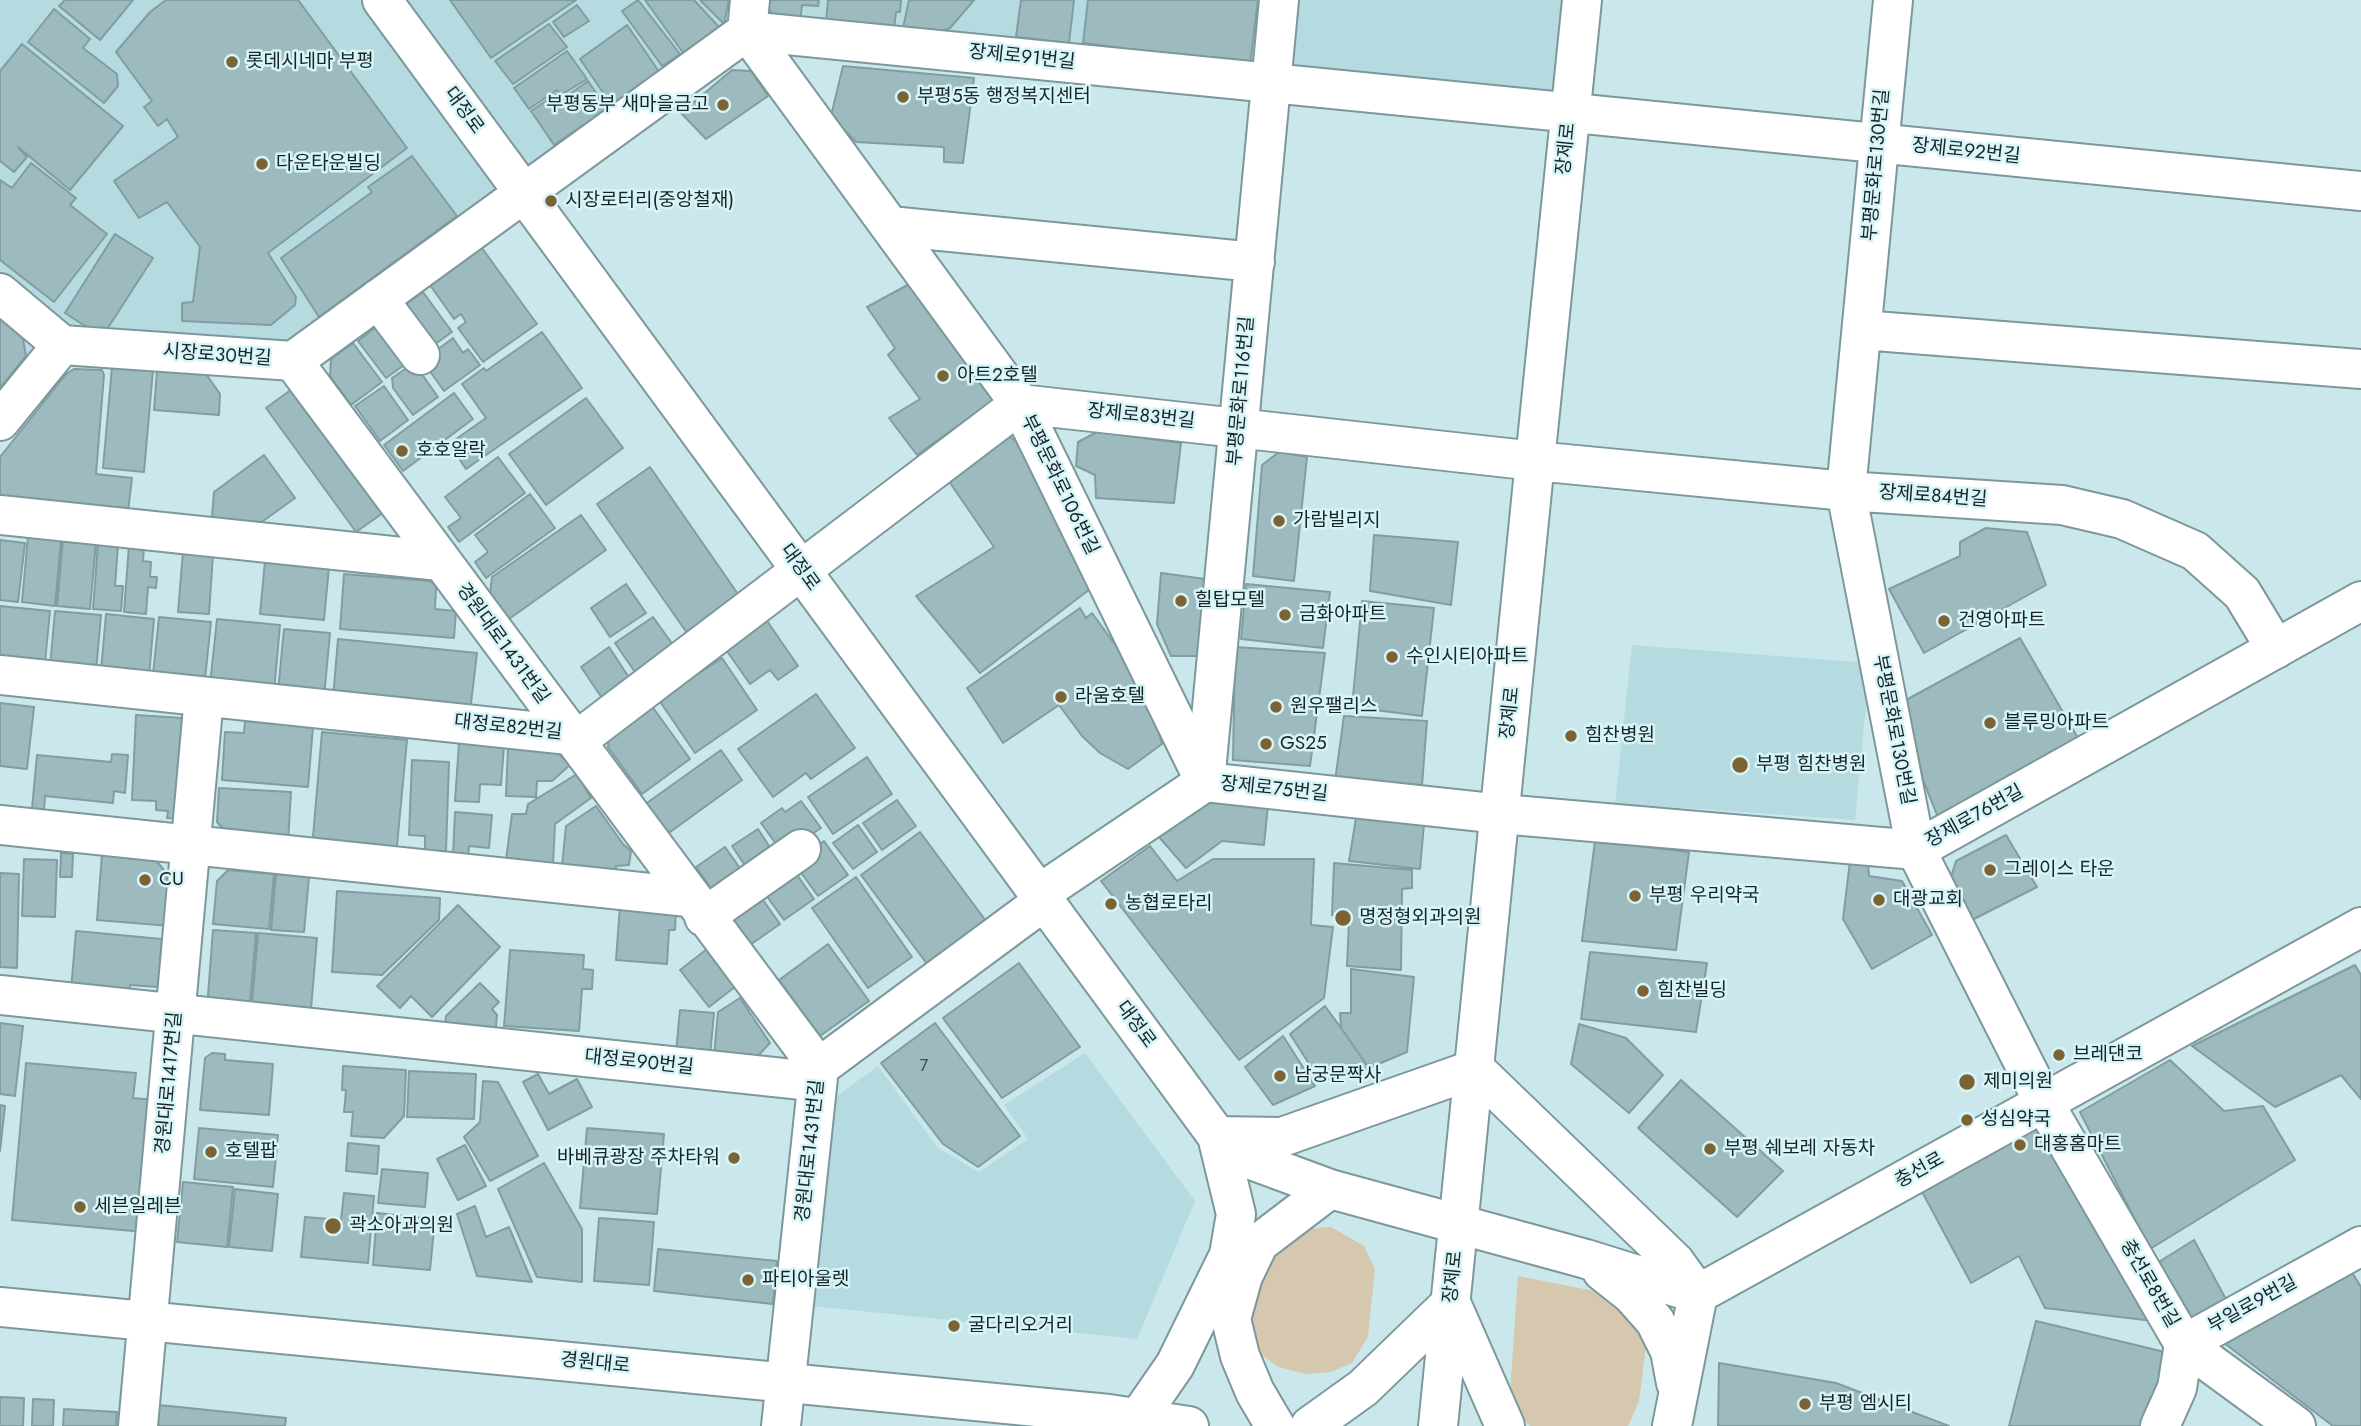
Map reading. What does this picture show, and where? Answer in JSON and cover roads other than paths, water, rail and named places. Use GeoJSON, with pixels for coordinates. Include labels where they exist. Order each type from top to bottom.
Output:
{"type":"FeatureCollection","features":[{"type":"Feature","properties":{"kind":"street","name":"대정로"},"geometry":{"type":"LineString","coordinates":[[382,0],[1217,1136]]}},
{"type":"Feature","properties":{"kind":"street","name":"부평문화로116번길"},"geometry":{"type":"LineString","coordinates":[[1205,782],[1279,0]]}},
{"type":"Feature","properties":{"kind":"street","name":"장제로"},"geometry":{"type":"LineString","coordinates":[[1438,1426],[1582,0]]}},
{"type":"Feature","properties":{"kind":"street","name":"부평문화로130번길"},"geometry":{"type":"LineString","coordinates":[[1893,0],[1846,491],[1916,850],[2044,1102]]}},
{"type":"Feature","properties":{"kind":"street"},"geometry":{"type":"LineString","coordinates":[[524,193],[748,16]]}},
{"type":"Feature","properties":{"kind":"street","name":"장제로91번길"},"geometry":{"type":"LineString","coordinates":[[748,16],[1272,83],[1571,113]]}},
{"type":"Feature","properties":{"kind":"street","name":"부평문화로106번길"},"geometry":{"type":"LineString","coordinates":[[748,16],[890,226],[1020,404],[1205,782]]}},
{"type":"Feature","properties":{"kind":"street","name":"장제로92번길"},"geometry":{"type":"LineString","coordinates":[[1571,113],[2361,191]]}},
{"type":"Feature","properties":{"kind":"street","name":"시장로30번길"},"geometry":{"type":"LineString","coordinates":[[62,345],[293,361],[524,193]]}},
{"type":"Feature","properties":{"kind":"street"},"geometry":{"type":"LineString","coordinates":[[890,226],[1255,262]]}},
{"type":"Feature","properties":{"kind":"street"},"geometry":{"type":"LineString","coordinates":[[0,293],[62,345],[0,421]]}},
{"type":"Feature","properties":{"kind":"street"},"geometry":{"type":"LineString","coordinates":[[378,299],[420,355]]}},
{"type":"Feature","properties":{"kind":"street"},"geometry":{"type":"LineString","coordinates":[[1862,330],[2189,358],[2361,369]]}},
{"type":"Feature","properties":{"kind":"street","name":"경원대로1431번길"},"geometry":{"type":"LineString","coordinates":[[293,361],[696,907],[819,1068],[781,1426]]}},
{"type":"Feature","properties":{"kind":"street"},"geometry":{"type":"LineString","coordinates":[[800,568],[1020,404]]}},
{"type":"Feature","properties":{"kind":"street","name":"장제로83번길"},"geometry":{"type":"LineString","coordinates":[[1020,404],[1535,461]]}},
{"type":"Feature","properties":{"kind":"street","name":"장제로84번길"},"geometry":{"type":"LineString","coordinates":[[1535,461],[1846,491],[2062,505],[2122,519],[2195,551],[2242,593],[2276,649]]}},
{"type":"Feature","properties":{"kind":"street"},"geometry":{"type":"LineString","coordinates":[[0,515],[440,561]]}},
{"type":"Feature","properties":{"kind":"street","name":"대정로82번길"},"geometry":{"type":"LineString","coordinates":[[0,675],[569,734],[588,732],[800,568]]}},
{"type":"Feature","properties":{"kind":"street","name":"장제로76번길"},"geometry":{"type":"LineString","coordinates":[[1501,814],[1916,850],[2361,601]]}},
{"type":"Feature","properties":{"kind":"street","name":"경원대로1417번길"},"geometry":{"type":"LineString","coordinates":[[138,1426],[204,696]]}},
{"type":"Feature","properties":{"kind":"street","name":"장제로75번길"},"geometry":{"type":"LineString","coordinates":[[1042,898],[1205,782],[1501,814]]}},
{"type":"Feature","properties":{"kind":"street"},"geometry":{"type":"LineString","coordinates":[[0,825],[412,868],[696,907],[801,849]]}},
{"type":"Feature","properties":{"kind":"street","name":"대정로90번길"},"geometry":{"type":"LineString","coordinates":[[0,995],[802,1080],[1042,898]]}},
{"type":"Feature","properties":{"kind":"street","name":"충선로"},"geometry":{"type":"LineString","coordinates":[[1698,1294],[2361,927]]}},
{"type":"Feature","properties":{"kind":"street"},"geometry":{"type":"LineString","coordinates":[[1217,1136],[1282,1137],[1475,1069],[1675,1262],[1698,1294],[1675,1408],[1653,1426]]}},
{"type":"Feature","properties":{"kind":"street","name":"충선로8번길"},"geometry":{"type":"LineString","coordinates":[[2044,1102],[2184,1344],[2296,1426]]}},
{"type":"Feature","properties":{"kind":"street"},"geometry":{"type":"LineString","coordinates":[[1217,1136],[1254,1161],[1330,1189],[1587,1259],[1698,1294]]}},
{"type":"Feature","properties":{"kind":"street"},"geometry":{"type":"LineString","coordinates":[[1144,1421],[1229,1255],[1236,1214],[1217,1136]]}},
{"type":"Feature","properties":{"kind":"street"},"geometry":{"type":"LineString","coordinates":[[1275,1426],[1255,1392],[1240,1356],[1231,1319],[1243,1276],[1259,1243],[1330,1189]]}},
{"type":"Feature","properties":{"kind":"street","name":"부일로9번길"},"geometry":{"type":"LineString","coordinates":[[2184,1344],[2361,1246]]}},
{"type":"Feature","properties":{"kind":"street"},"geometry":{"type":"LineString","coordinates":[[1587,1259],[1631,1294],[1656,1321],[1670,1351],[1675,1408]]}},
{"type":"Feature","properties":{"kind":"street"},"geometry":{"type":"LineString","coordinates":[[1310,1426],[1363,1388],[1451,1303],[1505,1426]]}},
{"type":"Feature","properties":{"kind":"street","name":"경원대로"},"geometry":{"type":"LineString","coordinates":[[0,1307],[786,1382],[1085,1419],[1189,1426]]}},
{"type":"Feature","properties":{"kind":"street"},"geometry":{"type":"LineString","coordinates":[[2160,1426],[2177,1388],[2184,1344]]}},
{"type":"Feature","properties":{"kind":"place","name":"롯데시네마 부평"},"geometry":{"type":"Point","coordinates":[232,62]}},
{"type":"Feature","properties":{"kind":"place","name":"부평5동 행정복지센터"},"geometry":{"type":"Point","coordinates":[903,97]}},
{"type":"Feature","properties":{"kind":"place","name":"부평동부 새마을금고"},"geometry":{"type":"Point","coordinates":[723,105]}},
{"type":"Feature","properties":{"kind":"place","name":"다운타운빌딩"},"geometry":{"type":"Point","coordinates":[262,164]}},
{"type":"Feature","properties":{"kind":"place","name":"시장로터리(중앙철재)"},"geometry":{"type":"Point","coordinates":[551,201]}},
{"type":"Feature","properties":{"kind":"place","name":"아트2호텔"},"geometry":{"type":"Point","coordinates":[943,376]}},
{"type":"Feature","properties":{"kind":"place","name":"호호알락"},"geometry":{"type":"Point","coordinates":[402,451]}},
{"type":"Feature","properties":{"kind":"place","name":"가람빌리지"},"geometry":{"type":"Point","coordinates":[1279,521]}},
{"type":"Feature","properties":{"kind":"place","name":"힐탑모텔"},"geometry":{"type":"Point","coordinates":[1181,601]}},
{"type":"Feature","properties":{"kind":"place","name":"금화아파트"},"geometry":{"type":"Point","coordinates":[1285,615]}},
{"type":"Feature","properties":{"kind":"place","name":"건영아파트"},"geometry":{"type":"Point","coordinates":[1944,621]}},
{"type":"Feature","properties":{"kind":"place","name":"수인시티아파트"},"geometry":{"type":"Point","coordinates":[1392,657]}},
{"type":"Feature","properties":{"kind":"place","name":"라움호텔"},"geometry":{"type":"Point","coordinates":[1061,697]}},
{"type":"Feature","properties":{"kind":"place","name":"원우팰리스"},"geometry":{"type":"Point","coordinates":[1276,707]}},
{"type":"Feature","properties":{"kind":"place","name":"블루밍아파트"},"geometry":{"type":"Point","coordinates":[1990,723]}},
{"type":"Feature","properties":{"kind":"place","name":"힘찬병원"},"geometry":{"type":"Point","coordinates":[1571,736]}},
{"type":"Feature","properties":{"kind":"place","name":"GS25"},"geometry":{"type":"Point","coordinates":[1266,744]}},
{"type":"Feature","properties":{"kind":"place","name":"부평 힘찬병원"},"geometry":{"type":"Point","coordinates":[1740,765]}},
{"type":"Feature","properties":{"kind":"place","name":"그레이스 타운"},"geometry":{"type":"Point","coordinates":[1990,870]}},
{"type":"Feature","properties":{"kind":"place","name":"CU"},"geometry":{"type":"Point","coordinates":[145,880]}},
{"type":"Feature","properties":{"kind":"place","name":"부평 우리약국"},"geometry":{"type":"Point","coordinates":[1635,896]}},
{"type":"Feature","properties":{"kind":"place","name":"대광교회"},"geometry":{"type":"Point","coordinates":[1879,900]}},
{"type":"Feature","properties":{"kind":"place","name":"농협로타리"},"geometry":{"type":"Point","coordinates":[1111,904]}},
{"type":"Feature","properties":{"kind":"place","name":"명정형외과의원"},"geometry":{"type":"Point","coordinates":[1343,918]}},
{"type":"Feature","properties":{"kind":"place","name":"힘찬빌딩"},"geometry":{"type":"Point","coordinates":[1643,991]}},
{"type":"Feature","properties":{"kind":"place","name":"브레댄코"},"geometry":{"type":"Point","coordinates":[2059,1055]}},
{"type":"Feature","properties":{"kind":"place","name":"남궁문짝사"},"geometry":{"type":"Point","coordinates":[1280,1076]}},
{"type":"Feature","properties":{"kind":"place","name":"제미의원"},"geometry":{"type":"Point","coordinates":[1967,1082]}},
{"type":"Feature","properties":{"kind":"place","name":"성심약국"},"geometry":{"type":"Point","coordinates":[1967,1120]}},
{"type":"Feature","properties":{"kind":"place","name":"대홍홈마트"},"geometry":{"type":"Point","coordinates":[2020,1145]}},
{"type":"Feature","properties":{"kind":"place","name":"부평 쉐보레 자동차"},"geometry":{"type":"Point","coordinates":[1710,1149]}},
{"type":"Feature","properties":{"kind":"place","name":"호텔팝"},"geometry":{"type":"Point","coordinates":[211,1152]}},
{"type":"Feature","properties":{"kind":"place","name":"바베큐광장 주차타워"},"geometry":{"type":"Point","coordinates":[734,1158]}},
{"type":"Feature","properties":{"kind":"place","name":"세븐일레븐"},"geometry":{"type":"Point","coordinates":[80,1207]}},
{"type":"Feature","properties":{"kind":"place","name":"곽소아과의원"},"geometry":{"type":"Point","coordinates":[333,1226]}},
{"type":"Feature","properties":{"kind":"place","name":"파티아울렛"},"geometry":{"type":"Point","coordinates":[748,1280]}},
{"type":"Feature","properties":{"kind":"place","name":"굴다리오거리"},"geometry":{"type":"Point","coordinates":[954,1326]}},
{"type":"Feature","properties":{"kind":"place","name":"부평 엠시티"},"geometry":{"type":"Point","coordinates":[1805,1404]}}]}
